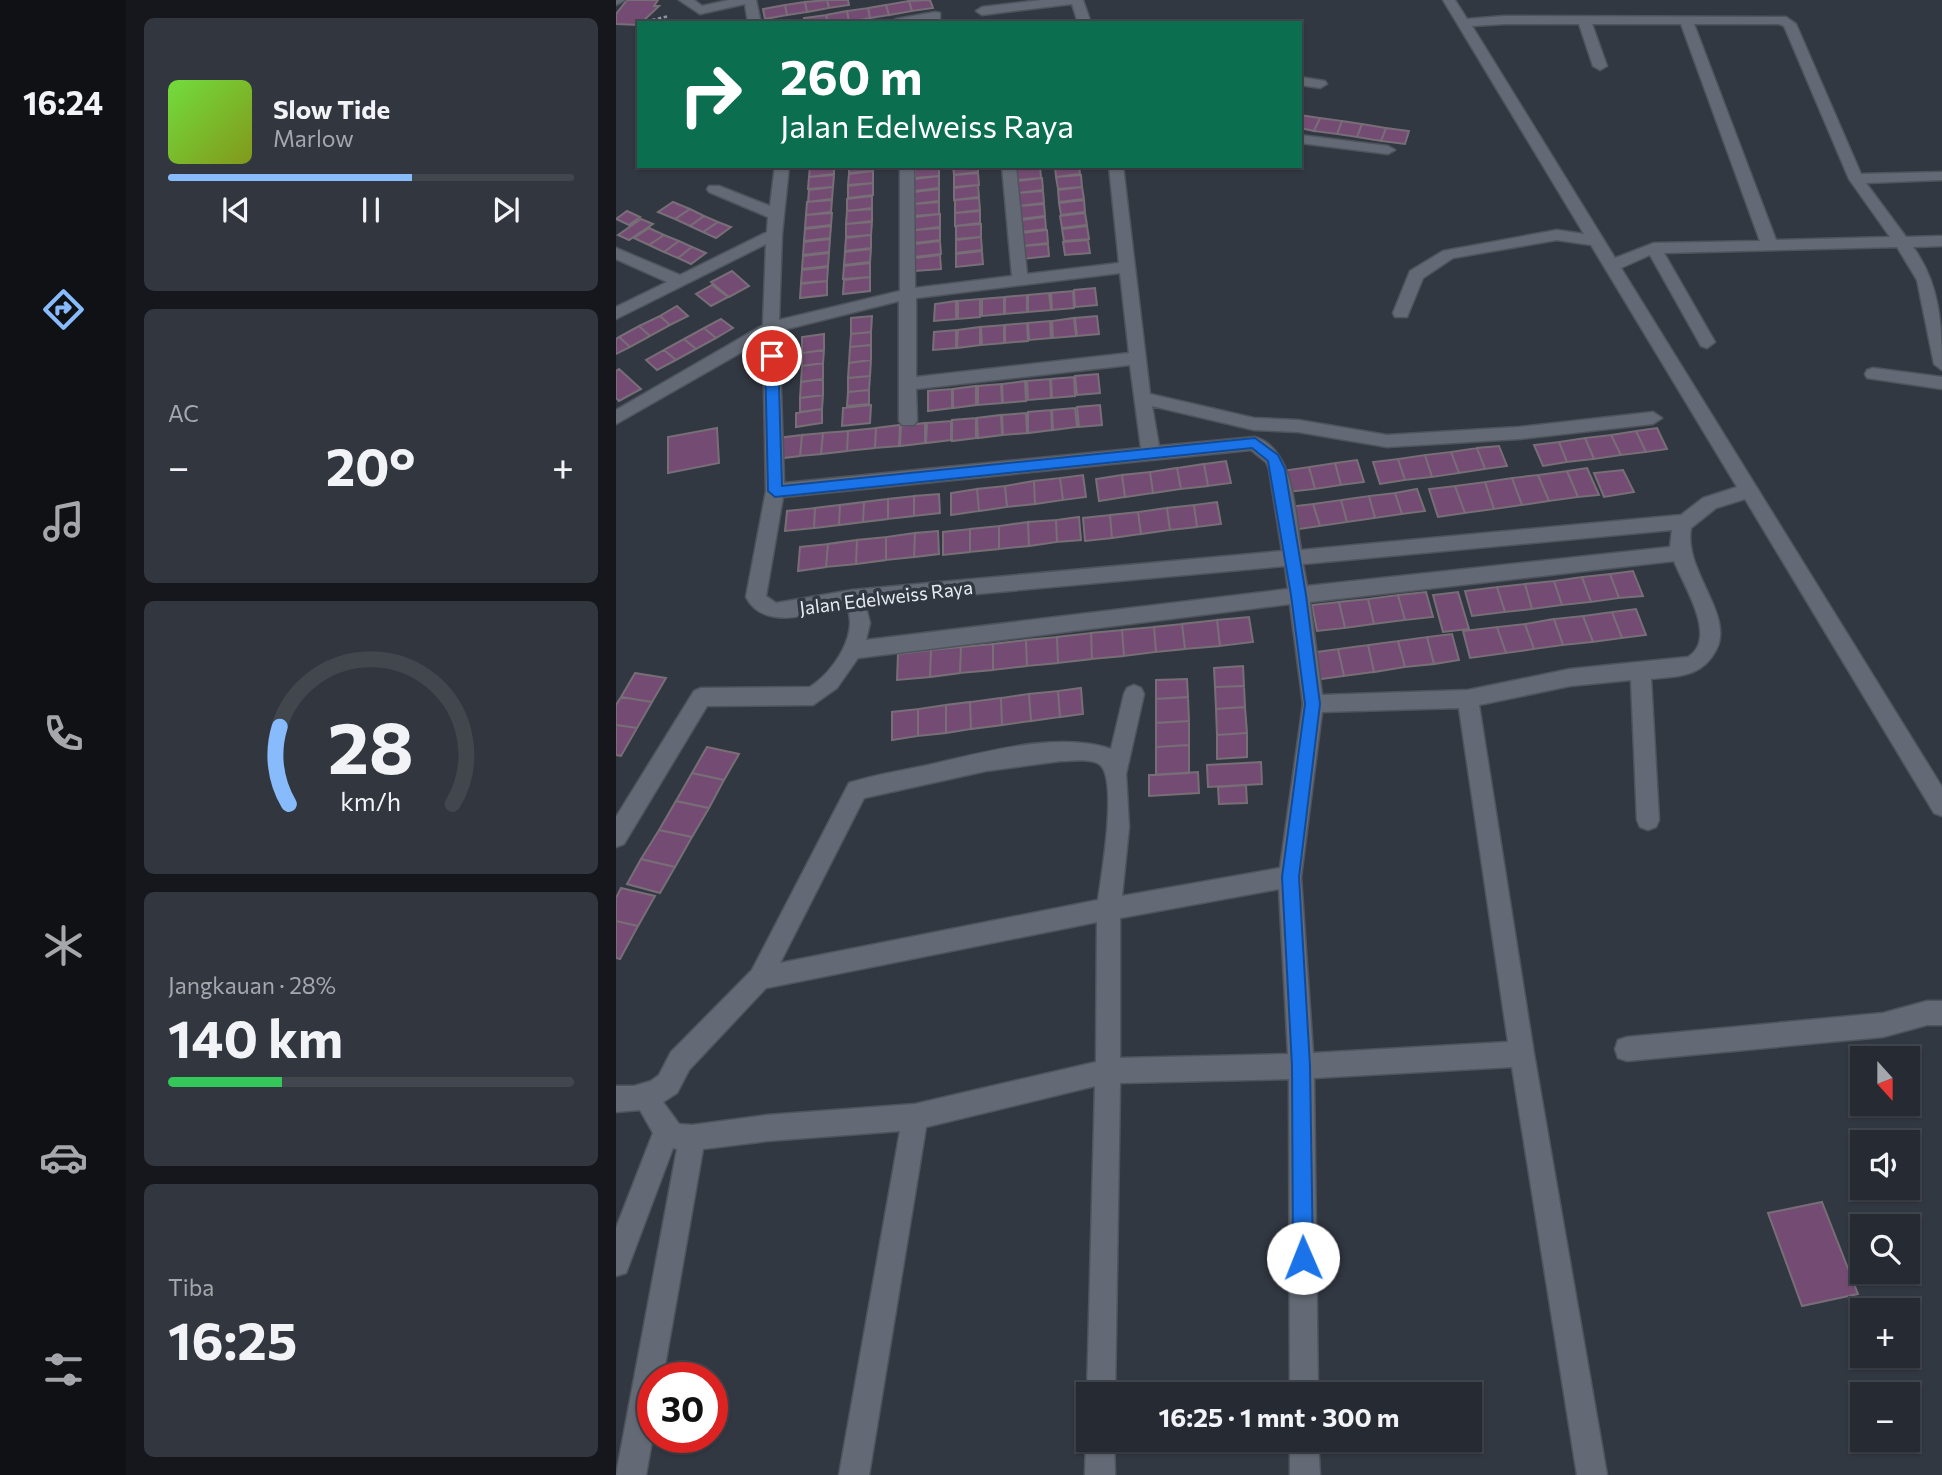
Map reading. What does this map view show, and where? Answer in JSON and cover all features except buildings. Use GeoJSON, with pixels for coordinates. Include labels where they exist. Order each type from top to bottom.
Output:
{"type":"FeatureCollection","features":[{"type":"Feature","properties":{"kind":"street"},"geometry":{"type":"LineString","coordinates":[[685,0],[700,10],[749,0],[754,21]]}},
{"type":"Feature","properties":{"kind":"street"},"geometry":{"type":"LineString","coordinates":[[981,11],[1072,0]]}},
{"type":"Feature","properties":{"kind":"street"},"geometry":{"type":"LineString","coordinates":[[1077,0],[1084,21]]}},
{"type":"Feature","properties":{"kind":"street"},"geometry":{"type":"LineString","coordinates":[[1449,0],[1747,492],[1831,622],[1942,806]]}},
{"type":"Feature","properties":{"kind":"street"},"geometry":{"type":"LineString","coordinates":[[1504,20],[1555,6]]}},
{"type":"Feature","properties":{"kind":"street"},"geometry":{"type":"LineString","coordinates":[[907,21],[935,16]]}},
{"type":"Feature","properties":{"kind":"street"},"geometry":{"type":"LineString","coordinates":[[1464,23],[1504,20],[1782,20],[1790,24],[1856,179],[1905,244],[1925,280],[1942,363]]}},
{"type":"Feature","properties":{"kind":"street"},"geometry":{"type":"LineString","coordinates":[[1584,20],[1600,66]]}},
{"type":"Feature","properties":{"kind":"street"},"geometry":{"type":"LineString","coordinates":[[1686,20],[1770,246]]}},
{"type":"Feature","properties":{"kind":"street"},"geometry":{"type":"LineString","coordinates":[[1302,81],[1320,83]]}},
{"type":"Feature","properties":{"kind":"street"},"geometry":{"type":"LineString","coordinates":[[1302,139],[1388,149]]}},
{"type":"Feature","properties":{"kind":"street","name":"Jalan Edelweiss Raya"},"geometry":{"type":"LineString","coordinates":[[782,168],[774,234],[771,328],[775,491],[756,597],[762,605],[775,611],[852,598],[1683,522]]}},
{"type":"Feature","properties":{"kind":"street"},"geometry":{"type":"LineString","coordinates":[[906,168],[908,421]]}},
{"type":"Feature","properties":{"kind":"street"},"geometry":{"type":"LineString","coordinates":[[1009,168],[1020,279]]}},
{"type":"Feature","properties":{"kind":"street"},"geometry":{"type":"LineString","coordinates":[[1116,168],[1142,398],[1152,452]]}},
{"type":"Feature","properties":{"kind":"street"},"geometry":{"type":"LineString","coordinates":[[1856,179],[1942,176]]}},
{"type":"Feature","properties":{"kind":"street"},"geometry":{"type":"LineString","coordinates":[[714,190],[778,215]]}},
{"type":"Feature","properties":{"kind":"street"},"geometry":{"type":"LineString","coordinates":[[616,314],[774,234]]}},
{"type":"Feature","properties":{"kind":"street"},"geometry":{"type":"LineString","coordinates":[[1401,313],[1416,275],[1449,254],[1558,235],[1596,241]]}},
{"type":"Feature","properties":{"kind":"street"},"geometry":{"type":"LineString","coordinates":[[1611,266],[1654,248],[1942,242]]}},
{"type":"Feature","properties":{"kind":"street"},"geometry":{"type":"LineString","coordinates":[[1654,248],[1707,342]]}},
{"type":"Feature","properties":{"kind":"street"},"geometry":{"type":"LineString","coordinates":[[616,253],[680,281]]}},
{"type":"Feature","properties":{"kind":"street"},"geometry":{"type":"LineString","coordinates":[[616,418],[771,328],[907,293],[1128,267]]}},
{"type":"Feature","properties":{"kind":"street"},"geometry":{"type":"LineString","coordinates":[[908,384],[1138,358]]}},
{"type":"Feature","properties":{"kind":"street"},"geometry":{"type":"LineString","coordinates":[[1873,374],[1942,383]]}},
{"type":"Feature","properties":{"kind":"street"},"geometry":{"type":"LineString","coordinates":[[1142,398],[1254,424],[1298,426],[1387,441],[1519,433],[1653,418]]}},
{"type":"Feature","properties":{"kind":"street"},"geometry":{"type":"LineString","coordinates":[[1273,458],[1298,426]]}},
{"type":"Feature","properties":{"kind":"street"},"geometry":{"type":"LineString","coordinates":[[775,491],[1255,443],[1273,458],[1278,469],[1299,595],[1312,704],[1290,877],[1301,1066],[1304,1382]]}},
{"type":"Feature","properties":{"kind":"street"},"geometry":{"type":"LineString","coordinates":[[1312,704],[1468,699],[1604,673],[1641,672],[1698,661],[1709,648],[1711,638],[1707,617],[1677,537],[1688,516],[1718,498],[1747,492]]}},
{"type":"Feature","properties":{"kind":"street"},"geometry":{"type":"LineString","coordinates":[[853,650],[1299,595],[1682,553]]}},
{"type":"Feature","properties":{"kind":"street"},"geometry":{"type":"LineString","coordinates":[[616,836],[701,697],[813,696],[826,690],[853,650],[860,613],[852,598]]}},
{"type":"Feature","properties":{"kind":"street"},"geometry":{"type":"LineString","coordinates":[[1641,672],[1648,820]]}},
{"type":"Feature","properties":{"kind":"street"},"geometry":{"type":"LineString","coordinates":[[1101,1382],[1109,909],[1120,795],[1117,771],[1134,694]]}},
{"type":"Feature","properties":{"kind":"street"},"geometry":{"type":"LineString","coordinates":[[1468,699],[1522,1054],[1592,1475]]}},
{"type":"Feature","properties":{"kind":"street"},"geometry":{"type":"LineString","coordinates":[[616,1099],[646,1096],[668,1084],[680,1061],[760,978],[858,790],[994,761],[1063,752],[1096,752],[1110,758],[1117,771]]}},
{"type":"Feature","properties":{"kind":"street"},"geometry":{"type":"LineString","coordinates":[[760,978],[1109,909],[1290,877]]}},
{"type":"Feature","properties":{"kind":"street"},"geometry":{"type":"LineString","coordinates":[[1626,1049],[1883,1025],[1927,1013],[1942,1013]]}},
{"type":"Feature","properties":{"kind":"street"},"geometry":{"type":"LineString","coordinates":[[646,1096],[659,1121],[680,1134],[915,1117],[1108,1071],[1301,1066],[1522,1054]]}},
{"type":"Feature","properties":{"kind":"street"},"geometry":{"type":"LineString","coordinates":[[854,1475],[915,1117]]}},
{"type":"Feature","properties":{"kind":"street"},"geometry":{"type":"LineString","coordinates":[[616,1263],[680,1134]]}},
{"type":"Feature","properties":{"kind":"street"},"geometry":{"type":"LineString","coordinates":[[631,1475],[680,1134]]}},
{"type":"Feature","properties":{"kind":"street"},"geometry":{"type":"LineString","coordinates":[[1100,1452],[1100,1475]]}},
{"type":"Feature","properties":{"kind":"street"},"geometry":{"type":"LineString","coordinates":[[1304,1452],[1305,1475]]}},
{"type":"Feature","properties":{"kind":"route"},"geometry":{"type":"LineString","coordinates":[[772,356],[775,491],[1255,443],[1273,458],[1278,469],[1299,595],[1312,704],[1290,877],[1301,1066],[1303,1258]]}}]}
